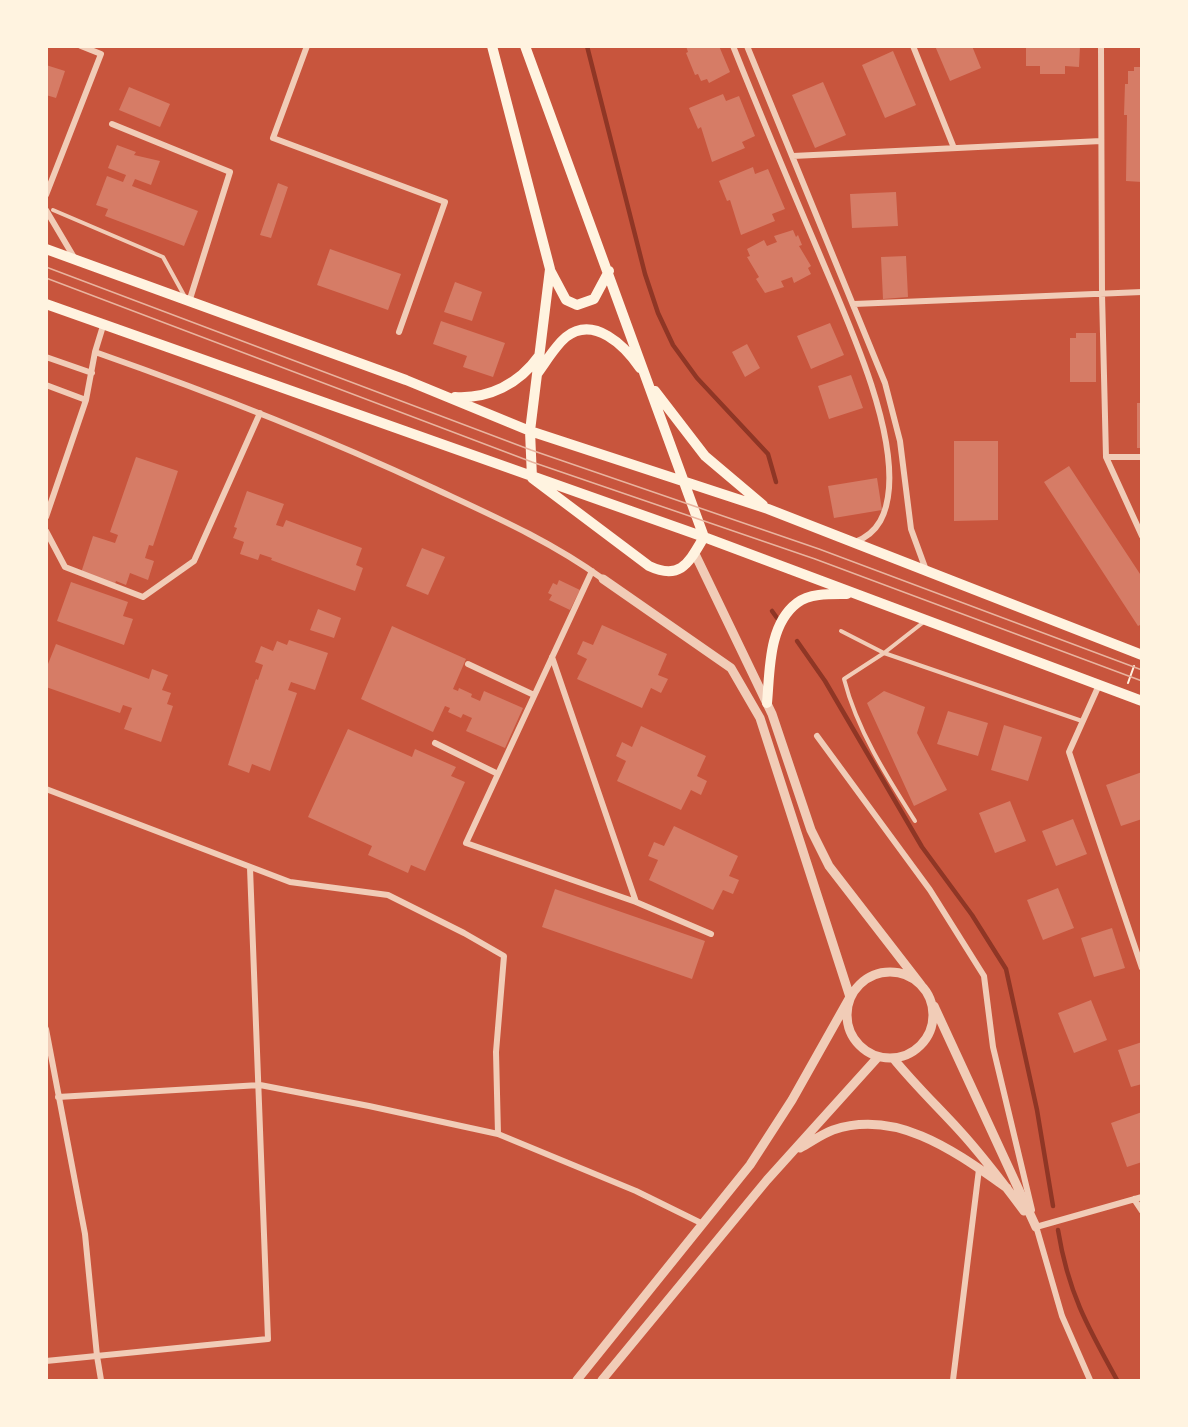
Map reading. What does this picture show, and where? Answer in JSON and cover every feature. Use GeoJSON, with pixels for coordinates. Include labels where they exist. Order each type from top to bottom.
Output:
{"type":"FeatureCollection","features":[{"type":"Feature","properties":{"kind":"main road"},"geometry":{"type":"LineString","coordinates":[[492,46],[550,269],[566,300],[577,305],[594,299],[609,271]]}},
{"type":"Feature","properties":{"kind":"main road"},"geometry":{"type":"LineString","coordinates":[[525,46],[609,271],[704,537],[685,566],[665,571],[649,566],[532,478]]}},
{"type":"Feature","properties":{"kind":"main road"},"geometry":{"type":"LineString","coordinates":[[46,249],[445,396],[530,431],[768,509],[928,574],[1140,654]]}},
{"type":"Feature","properties":{"kind":"main road"},"geometry":{"type":"LineString","coordinates":[[532,478],[530,431],[550,269]]}},
{"type":"Feature","properties":{"kind":"main road"},"geometry":{"type":"LineString","coordinates":[[46,304],[628,512],[704,537],[1142,701]]}},
{"type":"Feature","properties":{"kind":"main road"},"geometry":{"type":"LineString","coordinates":[[537,374],[564,339],[576,331],[589,329],[604,333],[620,344],[705,456],[768,509]]}},
{"type":"Feature","properties":{"kind":"main road"},"geometry":{"type":"LineString","coordinates":[[445,396],[472,397],[500,390],[523,375],[539,356]]}},
{"type":"Feature","properties":{"kind":"main road"},"geometry":{"type":"LineString","coordinates":[[767,703],[773,644],[782,623],[797,603],[822,594],[855,594]]}},
{"type":"Feature","properties":{"kind":"street"},"geometry":{"type":"LineString","coordinates":[[46,195],[101,54],[81,46]]}},
{"type":"Feature","properties":{"kind":"street"},"geometry":{"type":"LineString","coordinates":[[307,46],[273,138],[445,202],[399,332]]}},
{"type":"Feature","properties":{"kind":"street"},"geometry":{"type":"LineString","coordinates":[[733,46],[849,325],[880,417],[889,471],[887,503],[878,526],[862,540],[853,543]]}},
{"type":"Feature","properties":{"kind":"street"},"geometry":{"type":"LineString","coordinates":[[747,46],[854,304],[892,403],[900,441],[911,529],[928,574]]}},
{"type":"Feature","properties":{"kind":"street"},"geometry":{"type":"LineString","coordinates":[[913,46],[954,148]]}},
{"type":"Feature","properties":{"kind":"street"},"geometry":{"type":"LineString","coordinates":[[1101,46],[1102,294],[1106,457],[1142,536]]}},
{"type":"Feature","properties":{"kind":"street"},"geometry":{"type":"LineString","coordinates":[[112,124],[230,172],[189,302]]}},
{"type":"Feature","properties":{"kind":"street"},"geometry":{"type":"LineString","coordinates":[[793,156],[1101,141]]}},
{"type":"Feature","properties":{"kind":"street"},"geometry":{"type":"LineString","coordinates":[[50,210],[76,261]]}},
{"type":"Feature","properties":{"kind":"street"},"geometry":{"type":"LineString","coordinates":[[854,304],[1142,292]]}},
{"type":"Feature","properties":{"kind":"street"},"geometry":{"type":"LineString","coordinates":[[46,517],[86,400],[95,352],[103,326]]}},
{"type":"Feature","properties":{"kind":"street"},"geometry":{"type":"LineString","coordinates":[[95,352],[260,413],[507,521],[555,546],[731,668],[760,718],[850,997],[847,1019],[854,1040],[864,1050],[878,1057],[893,1058],[913,1051],[927,1036],[932,1023],[933,1010],[929,996]]}},
{"type":"Feature","properties":{"kind":"street"},"geometry":{"type":"LineString","coordinates":[[46,357],[92,373]]}},
{"type":"Feature","properties":{"kind":"street"},"geometry":{"type":"LineString","coordinates":[[46,385],[86,400]]}},
{"type":"Feature","properties":{"kind":"street"},"geometry":{"type":"LineString","coordinates":[[46,531],[65,567],[143,597],[194,561],[260,413]]}},
{"type":"Feature","properties":{"kind":"street"},"geometry":{"type":"LineString","coordinates":[[1106,457],[1142,457]]}},
{"type":"Feature","properties":{"kind":"street"},"geometry":{"type":"LineString","coordinates":[[694,554],[767,703],[811,830],[849,895],[929,996],[1036,1227]]}},
{"type":"Feature","properties":{"kind":"street"},"geometry":{"type":"LineString","coordinates":[[592,571],[466,843],[636,902],[711,934]]}},
{"type":"Feature","properties":{"kind":"street"},"geometry":{"type":"LineString","coordinates":[[552,657],[636,902]]}},
{"type":"Feature","properties":{"kind":"street"},"geometry":{"type":"LineString","coordinates":[[468,663],[534,695]]}},
{"type":"Feature","properties":{"kind":"street"},"geometry":{"type":"LineString","coordinates":[[1099,685],[1069,752],[1142,968]]}},
{"type":"Feature","properties":{"kind":"street"},"geometry":{"type":"LineString","coordinates":[[817,736],[930,890],[984,976],[993,1047],[1036,1227],[1062,1316],[1090,1380]]}},
{"type":"Feature","properties":{"kind":"street"},"geometry":{"type":"LineString","coordinates":[[435,743],[498,774]]}},
{"type":"Feature","properties":{"kind":"street"},"geometry":{"type":"LineString","coordinates":[[46,789],[290,882],[388,896],[464,933],[504,956],[496,1052],[498,1134]]}},
{"type":"Feature","properties":{"kind":"street"},"geometry":{"type":"LineString","coordinates":[[46,1361],[268,1339],[250,868]]}},
{"type":"Feature","properties":{"kind":"street"},"geometry":{"type":"LineString","coordinates":[[577,1380],[750,1166],[792,1100],[858,984],[870,976],[884,972],[897,972],[910,976],[921,985]]}},
{"type":"Feature","properties":{"kind":"street"},"geometry":{"type":"LineString","coordinates":[[46,1029],[85,1234],[101,1380]]}},
{"type":"Feature","properties":{"kind":"street"},"geometry":{"type":"LineString","coordinates":[[602,1380],[793,1152],[878,1057]]}},
{"type":"Feature","properties":{"kind":"street"},"geometry":{"type":"LineString","coordinates":[[893,1058],[918,1090],[958,1129],[1036,1227]]}},
{"type":"Feature","properties":{"kind":"street"},"geometry":{"type":"LineString","coordinates":[[58,1097],[260,1085],[498,1134],[636,1191],[703,1224]]}},
{"type":"Feature","properties":{"kind":"street"},"geometry":{"type":"LineString","coordinates":[[793,1152],[833,1130],[861,1126],[893,1126],[924,1135],[1007,1188]]}},
{"type":"Feature","properties":{"kind":"street"},"geometry":{"type":"LineString","coordinates":[[953,1380],[979,1168]]}},
{"type":"Feature","properties":{"kind":"street"},"geometry":{"type":"LineString","coordinates":[[1036,1227],[1138,1198],[1142,1211]]}},
{"type":"Feature","properties":{"kind":"lane"},"geometry":{"type":"LineString","coordinates":[[50,210],[163,257],[189,302]]}},
{"type":"Feature","properties":{"kind":"lane"},"geometry":{"type":"LineString","coordinates":[[915,821],[887,777],[850,702],[844,679],[884,653],[926,620]]}},
{"type":"Feature","properties":{"kind":"lane"},"geometry":{"type":"LineString","coordinates":[[842,631],[884,653],[1083,721]]}},
{"type":"Feature","properties":{"kind":"path"},"geometry":{"type":"LineString","coordinates":[[1124,694],[1140,654]]}},
{"type":"Feature","properties":{"kind":"building"},"geometry":{"type":"Polygon","coordinates":[[[686,46],[719,46],[730,72],[709,83],[707,79],[701,81],[698,74],[695,75],[686,53],[688,52],[686,46]]]}},
{"type":"Feature","properties":{"kind":"building"},"geometry":{"type":"Polygon","coordinates":[[[935,46],[972,46],[981,68],[950,81],[935,46]]]}},
{"type":"Feature","properties":{"kind":"building"},"geometry":{"type":"Polygon","coordinates":[[[1026,46],[1080,46],[1079,67],[1065,66],[1065,74],[1040,74],[1040,66],[1026,66],[1026,46]]]}},
{"type":"Feature","properties":{"kind":"building"},"geometry":{"type":"Polygon","coordinates":[[[893,51],[916,105],[885,118],[862,65],[893,51]]]}},
{"type":"Feature","properties":{"kind":"building"},"geometry":{"type":"Polygon","coordinates":[[[46,65],[65,71],[56,98],[46,95],[46,65]]]}},
{"type":"Feature","properties":{"kind":"building"},"geometry":{"type":"Polygon","coordinates":[[[1134,67],[1142,67],[1142,182],[1126,181],[1125,84],[1128,84],[1128,71],[1134,71],[1134,67]]]}},
{"type":"Feature","properties":{"kind":"building"},"geometry":{"type":"Polygon","coordinates":[[[823,82],[846,135],[815,148],[792,95],[823,82]]]}},
{"type":"Feature","properties":{"kind":"building"},"geometry":{"type":"Polygon","coordinates":[[[129,87],[170,104],[160,127],[119,110],[129,87]]]}},
{"type":"Feature","properties":{"kind":"building"},"geometry":{"type":"Polygon","coordinates":[[[723,94],[726,101],[739,96],[755,136],[742,142],[745,148],[712,162],[701,127],[698,129],[689,108],[723,94]]]}},
{"type":"Feature","properties":{"kind":"building"},"geometry":{"type":"Polygon","coordinates":[[[117,145],[136,152],[134,155],[160,161],[151,185],[135,179],[132,186],[198,211],[184,246],[105,216],[108,209],[96,205],[107,176],[123,182],[126,175],[108,168],[117,145]]]}},
{"type":"Feature","properties":{"kind":"building"},"geometry":{"type":"Polygon","coordinates":[[[753,167],[755,174],[768,169],[785,209],[772,214],[775,221],[741,235],[730,200],[727,201],[719,181],[753,167]]]}},
{"type":"Feature","properties":{"kind":"building"},"geometry":{"type":"Polygon","coordinates":[[[278,183],[288,187],[271,238],[260,235],[278,183]]]}},
{"type":"Feature","properties":{"kind":"building"},"geometry":{"type":"Polygon","coordinates":[[[896,192],[898,226],[852,228],[850,194],[896,192]]]}},
{"type":"Feature","properties":{"kind":"building"},"geometry":{"type":"Polygon","coordinates":[[[793,230],[796,237],[798,235],[802,245],[799,246],[811,266],[808,268],[811,274],[794,283],[792,277],[781,281],[784,287],[765,293],[747,257],[750,256],[747,249],[764,240],[767,246],[777,242],[774,236],[793,230]]]}},
{"type":"Feature","properties":{"kind":"building"},"geometry":{"type":"Polygon","coordinates":[[[330,249],[401,274],[388,310],[317,285],[330,249]]]}},
{"type":"Feature","properties":{"kind":"building"},"geometry":{"type":"Polygon","coordinates":[[[906,256],[908,297],[883,299],[881,257],[906,256]]]}},
{"type":"Feature","properties":{"kind":"building"},"geometry":{"type":"Polygon","coordinates":[[[455,282],[482,292],[472,321],[444,312],[455,282]]]}},
{"type":"Feature","properties":{"kind":"building"},"geometry":{"type":"Polygon","coordinates":[[[441,321],[505,343],[493,377],[463,367],[467,356],[433,344],[441,321]]]}},
{"type":"Feature","properties":{"kind":"building"},"geometry":{"type":"Polygon","coordinates":[[[830,323],[844,355],[811,369],[797,336],[830,323]]]}},
{"type":"Feature","properties":{"kind":"building"},"geometry":{"type":"Polygon","coordinates":[[[1076,333],[1096,333],[1096,382],[1070,382],[1070,338],[1076,338],[1076,333]]]}},
{"type":"Feature","properties":{"kind":"building"},"geometry":{"type":"Polygon","coordinates":[[[747,344],[760,368],[745,377],[732,352],[747,344]]]}},
{"type":"Feature","properties":{"kind":"building"},"geometry":{"type":"Polygon","coordinates":[[[851,375],[863,408],[829,419],[818,386],[851,375]]]}},
{"type":"Feature","properties":{"kind":"building"},"geometry":{"type":"Polygon","coordinates":[[[1137,403],[1142,403],[1142,448],[1137,448],[1137,403]]]}},
{"type":"Feature","properties":{"kind":"building"},"geometry":{"type":"Polygon","coordinates":[[[954,441],[998,441],[998,520],[954,521],[954,441]]]}},
{"type":"Feature","properties":{"kind":"building"},"geometry":{"type":"Polygon","coordinates":[[[136,457],[178,471],[153,546],[149,545],[145,558],[154,561],[148,580],[130,573],[126,585],[116,581],[115,584],[81,573],[93,536],[115,543],[118,535],[110,532],[136,457]]]}},
{"type":"Feature","properties":{"kind":"building"},"geometry":{"type":"Polygon","coordinates":[[[1069,466],[1142,577],[1142,624],[1138,626],[1044,482],[1069,466]]]}},
{"type":"Feature","properties":{"kind":"building"},"geometry":{"type":"Polygon","coordinates":[[[877,478],[882,510],[834,518],[828,486],[877,478]]]}},
{"type":"Feature","properties":{"kind":"building"},"geometry":{"type":"Polygon","coordinates":[[[247,491],[284,504],[276,525],[283,527],[286,520],[362,548],[356,565],[363,568],[355,591],[260,554],[258,560],[240,554],[244,542],[233,538],[237,528],[234,527],[247,491]]]}},
{"type":"Feature","properties":{"kind":"building"},"geometry":{"type":"Polygon","coordinates":[[[422,548],[445,557],[428,595],[406,586],[422,548]]]}},
{"type":"Feature","properties":{"kind":"building"},"geometry":{"type":"Polygon","coordinates":[[[559,580],[580,590],[570,610],[549,600],[552,595],[548,593],[553,583],[557,585],[559,580]]]}},
{"type":"Feature","properties":{"kind":"building"},"geometry":{"type":"Polygon","coordinates":[[[71,582],[128,602],[123,616],[133,619],[124,645],[57,621],[71,582]]]}},
{"type":"Feature","properties":{"kind":"building"},"geometry":{"type":"Polygon","coordinates":[[[318,609],[341,618],[334,638],[310,630],[318,609]]]}},
{"type":"Feature","properties":{"kind":"building"},"geometry":{"type":"Polygon","coordinates":[[[602,625],[667,654],[658,675],[668,679],[661,693],[651,688],[642,708],[577,679],[587,659],[577,654],[583,641],[593,645],[602,625]]]}},
{"type":"Feature","properties":{"kind":"building"},"geometry":{"type":"Polygon","coordinates":[[[392,626],[466,659],[453,689],[458,691],[459,688],[480,701],[484,691],[523,708],[505,748],[466,731],[472,718],[463,714],[461,718],[448,712],[450,708],[445,706],[433,732],[361,699],[392,626]]]}},
{"type":"Feature","properties":{"kind":"building"},"geometry":{"type":"Polygon","coordinates":[[[289,640],[328,653],[315,690],[291,682],[288,690],[297,693],[270,771],[252,764],[249,773],[228,765],[256,679],[258,680],[263,665],[255,662],[261,646],[273,651],[277,641],[287,645],[289,640]]]}},
{"type":"Feature","properties":{"kind":"building"},"geometry":{"type":"Polygon","coordinates":[[[56,644],[149,679],[152,669],[168,675],[162,690],[171,693],[167,704],[173,706],[161,742],[124,729],[132,708],[123,705],[120,713],[46,687],[46,669],[56,644]]]}},
{"type":"Feature","properties":{"kind":"building"},"geometry":{"type":"Polygon","coordinates":[[[884,691],[925,707],[917,733],[947,790],[914,806],[867,703],[884,691]]]}},
{"type":"Feature","properties":{"kind":"building"},"geometry":{"type":"Polygon","coordinates":[[[948,711],[988,723],[978,756],[937,744],[948,711]]]}},
{"type":"Feature","properties":{"kind":"building"},"geometry":{"type":"Polygon","coordinates":[[[1004,725],[1042,737],[1028,781],[991,770],[1004,725]]]}},
{"type":"Feature","properties":{"kind":"building"},"geometry":{"type":"Polygon","coordinates":[[[641,726],[706,756],[697,776],[707,781],[701,795],[691,790],[681,810],[617,781],[626,761],[616,756],[622,742],[632,747],[641,726]]]}},
{"type":"Feature","properties":{"kind":"building"},"geometry":{"type":"Polygon","coordinates":[[[348,729],[412,757],[415,749],[456,767],[451,776],[465,782],[425,871],[411,865],[408,873],[368,855],[372,846],[308,817],[348,729]]]}},
{"type":"Feature","properties":{"kind":"building"},"geometry":{"type":"Polygon","coordinates":[[[1142,772],[1142,819],[1121,826],[1106,785],[1142,772]]]}},
{"type":"Feature","properties":{"kind":"building"},"geometry":{"type":"Polygon","coordinates":[[[1010,801],[1026,841],[995,853],[979,813],[1010,801]]]}},
{"type":"Feature","properties":{"kind":"building"},"geometry":{"type":"Polygon","coordinates":[[[1073,819],[1087,854],[1056,866],[1042,831],[1073,819]]]}},
{"type":"Feature","properties":{"kind":"building"},"geometry":{"type":"Polygon","coordinates":[[[674,826],[738,856],[729,876],[739,880],[733,894],[723,890],[713,910],[649,880],[658,860],[648,856],[654,842],[664,846],[674,826]]]}},
{"type":"Feature","properties":{"kind":"building"},"geometry":{"type":"Polygon","coordinates":[[[1058,888],[1074,928],[1043,940],[1027,900],[1058,888]]]}},
{"type":"Feature","properties":{"kind":"building"},"geometry":{"type":"Polygon","coordinates":[[[555,889],[705,941],[692,979],[542,927],[555,889]]]}},
{"type":"Feature","properties":{"kind":"building"},"geometry":{"type":"Polygon","coordinates":[[[1112,928],[1125,968],[1094,977],[1081,938],[1112,928]]]}},
{"type":"Feature","properties":{"kind":"building"},"geometry":{"type":"Polygon","coordinates":[[[1091,1000],[1107,1040],[1074,1053],[1058,1013],[1091,1000]]]}},
{"type":"Feature","properties":{"kind":"building"},"geometry":{"type":"Polygon","coordinates":[[[1142,1042],[1142,1084],[1131,1087],[1118,1050],[1142,1042]]]}},
{"type":"Feature","properties":{"kind":"building"},"geometry":{"type":"Polygon","coordinates":[[[1142,1112],[1142,1162],[1127,1167],[1111,1123],[1142,1112]]]}},
{"type":"Feature","properties":{"kind":"waterway"},"geometry":{"type":"LineString","coordinates":[[587,46],[645,274],[658,313],[673,345],[697,378],[768,454],[776,482]]}},
{"type":"Feature","properties":{"kind":"waterway"},"geometry":{"type":"LineString","coordinates":[[772,611],[777,618]]}},
{"type":"Feature","properties":{"kind":"waterway"},"geometry":{"type":"LineString","coordinates":[[797,641],[825,681],[922,847],[972,915],[1006,969],[1037,1110],[1053,1206]]}},
{"type":"Feature","properties":{"kind":"waterway"},"geometry":{"type":"LineString","coordinates":[[1058,1230],[1067,1272],[1080,1308],[1117,1380]]}},
{"type":"Feature","properties":{"kind":"tram line"},"geometry":{"type":"LineString","coordinates":[[46,267],[531,450],[819,549],[1142,670]]}},
{"type":"Feature","properties":{"kind":"tram line"},"geometry":{"type":"LineString","coordinates":[[46,278],[532,462],[815,559],[1142,681]]}}]}
